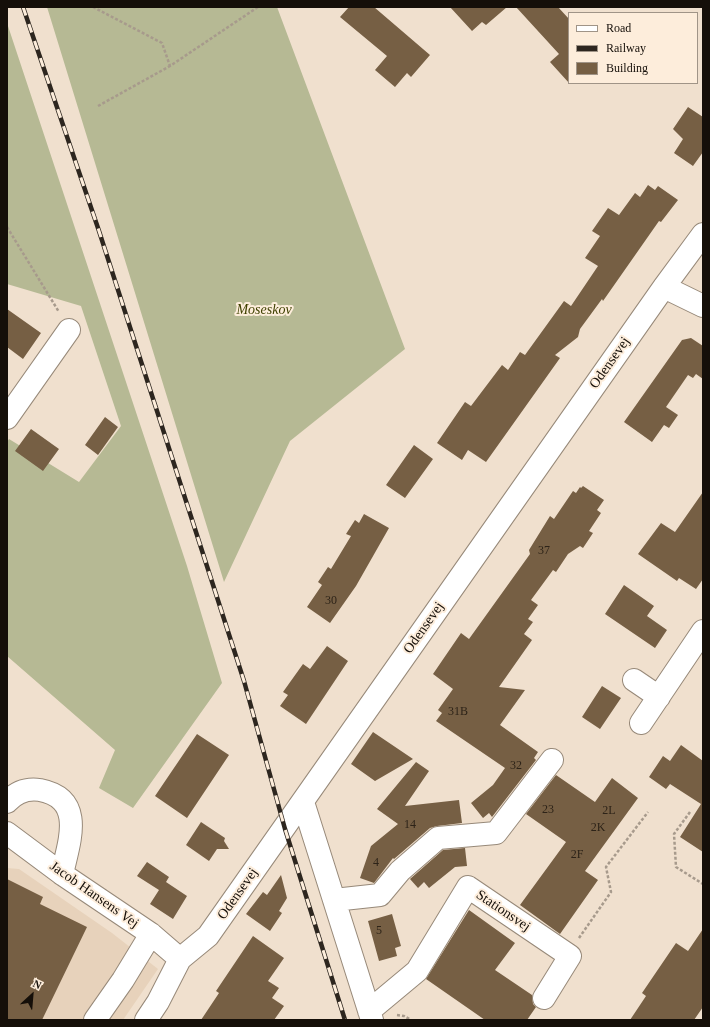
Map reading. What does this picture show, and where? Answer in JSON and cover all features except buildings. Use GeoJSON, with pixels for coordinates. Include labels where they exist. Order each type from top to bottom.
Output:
{"type":"FeatureCollection","features":[{"type":"Feature","properties":{"kind":"street","name":"Odensevej"},"geometry":{"type":"LineString","coordinates":[[146,1020],[158,1002],[180,959],[208,936],[664,287],[701,240]]}},
{"type":"Feature","properties":{"kind":"street"},"geometry":{"type":"LineString","coordinates":[[664,287],[703,306]]}},
{"type":"Feature","properties":{"kind":"street"},"geometry":{"type":"LineString","coordinates":[[7,418],[69,330]]}},
{"type":"Feature","properties":{"kind":"street"},"geometry":{"type":"LineString","coordinates":[[641,723],[703,631]]}},
{"type":"Feature","properties":{"kind":"street"},"geometry":{"type":"LineString","coordinates":[[634,680],[659,697]]}},
{"type":"Feature","properties":{"kind":"street"},"geometry":{"type":"LineString","coordinates":[[334,900],[380,895],[400,871],[438,838],[496,833],[552,760]]}},
{"type":"Feature","properties":{"kind":"street"},"geometry":{"type":"LineString","coordinates":[[7,802],[14,794],[31,789],[48,792],[62,800],[71,814],[72,829],[62,874]]}},
{"type":"Feature","properties":{"kind":"street","name":"Stationsvej"},"geometry":{"type":"LineString","coordinates":[[303,802],[370,1015],[418,971],[468,887],[567,955]]}},
{"type":"Feature","properties":{"kind":"street","name":"Jacob Hansens Vej"},"geometry":{"type":"LineString","coordinates":[[9,840],[151,934],[180,959]]}},
{"type":"Feature","properties":{"kind":"street"},"geometry":{"type":"LineString","coordinates":[[94,1020],[123,980],[151,934]]}},
{"type":"Feature","properties":{"kind":"street"},"geometry":{"type":"LineString","coordinates":[[544,998],[570,956],[567,955]]}},
{"type":"Feature","properties":{"kind":"path"},"geometry":{"type":"LineString","coordinates":[[93,7],[162,43],[170,66]]}},
{"type":"Feature","properties":{"kind":"path"},"geometry":{"type":"LineString","coordinates":[[98,106],[170,66],[258,7]]}},
{"type":"Feature","properties":{"kind":"path"},"geometry":{"type":"LineString","coordinates":[[7,227],[69,330]]}},
{"type":"Feature","properties":{"kind":"path"},"geometry":{"type":"LineString","coordinates":[[567,955],[610,892],[606,867],[648,812]]}},
{"type":"Feature","properties":{"kind":"path"},"geometry":{"type":"LineString","coordinates":[[690,812],[674,834],[676,867],[703,884]]}},
{"type":"Feature","properties":{"kind":"shaded area"},"geometry":{"type":"Polygon","coordinates":[[[7,868],[19,869],[112,933],[158,969],[123,1020],[7,1020],[7,868]]]}},
{"type":"Feature","properties":{"kind":"green space","name":"Moseskov"},"geometry":{"type":"Polygon","coordinates":[[[47,7],[277,7],[405,349],[290,441],[224,582],[47,7]]]}},
{"type":"Feature","properties":{"kind":"green space"},"geometry":{"type":"Polygon","coordinates":[[[7,23],[187,566],[222,683],[133,808],[99,788],[115,750],[7,656],[7,442],[9,439],[79,482],[121,426],[81,306],[7,284],[7,23]]]}},
{"type":"Feature","properties":{"kind":"railway"},"geometry":{"type":"LineString","coordinates":[[23,7],[99,231],[244,681],[285,829],[345,1020]]}}]}
